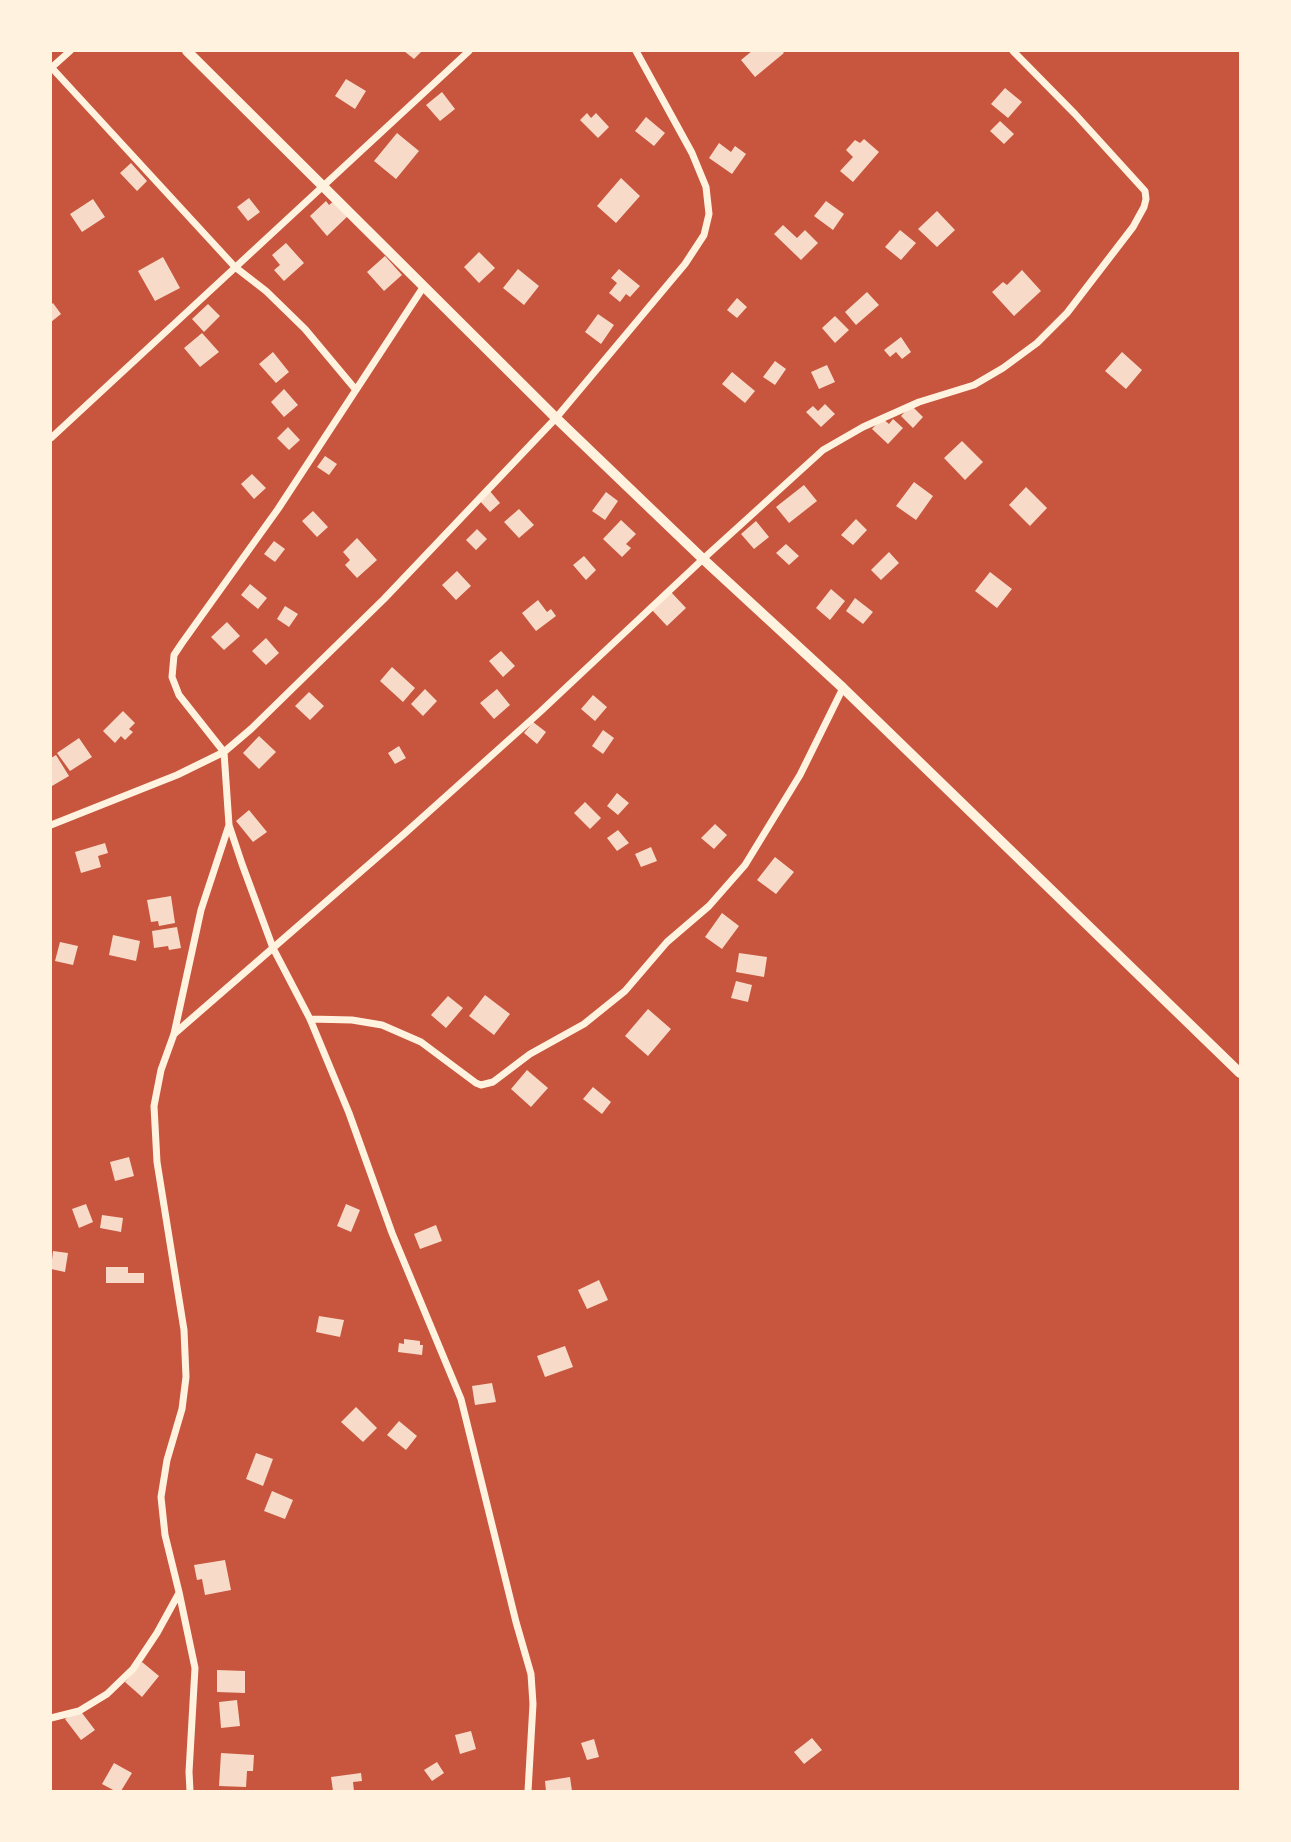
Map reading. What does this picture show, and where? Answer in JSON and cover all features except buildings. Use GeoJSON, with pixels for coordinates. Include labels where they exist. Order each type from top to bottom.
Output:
{"type":"FeatureCollection","features":[{"type":"Feature","properties":{"kind":"street"},"geometry":{"type":"LineString","coordinates":[[70,51],[51,67],[235,267],[285,308],[356,390]]}},
{"type":"Feature","properties":{"kind":"street"},"geometry":{"type":"LineString","coordinates":[[187,51],[556,418],[843,688],[1240,1073]]}},
{"type":"Feature","properties":{"kind":"street"},"geometry":{"type":"LineString","coordinates":[[51,438],[469,51]]}},
{"type":"Feature","properties":{"kind":"street"},"geometry":{"type":"LineString","coordinates":[[51,825],[177,775],[224,752],[251,729],[384,599],[556,418],[685,264],[704,235],[709,214],[706,187],[692,153],[636,51]]}},
{"type":"Feature","properties":{"kind":"street"},"geometry":{"type":"LineString","coordinates":[[174,1034],[541,712],[823,450],[863,427],[919,402],[974,385],[1003,369],[1067,313],[1133,227],[1144,207],[1145,191],[1013,51]]}},
{"type":"Feature","properties":{"kind":"street"},"geometry":{"type":"LineString","coordinates":[[424,286],[278,509],[174,655],[172,677],[179,695],[224,752],[229,825],[242,864],[273,948],[310,1019],[349,1113],[392,1233],[461,1399],[531,1674],[533,1704],[527,1791]]}},
{"type":"Feature","properties":{"kind":"street"},"geometry":{"type":"LineString","coordinates":[[310,1019],[352,1020],[382,1025],[421,1042],[481,1086],[493,1082],[530,1055],[584,1024],[625,991],[667,942],[709,906],[745,865],[800,775],[843,688]]}},
{"type":"Feature","properties":{"kind":"street"},"geometry":{"type":"LineString","coordinates":[[190,1791],[195,1668],[165,1535],[161,1497],[186,1377],[184,1330],[157,1163],[154,1106],[160,1070],[174,1034],[201,910],[229,825]]}},
{"type":"Feature","properties":{"kind":"street"},"geometry":{"type":"LineString","coordinates":[[51,1718],[79,1711],[107,1694],[133,1669],[157,1633],[179,1592]]}}]}
